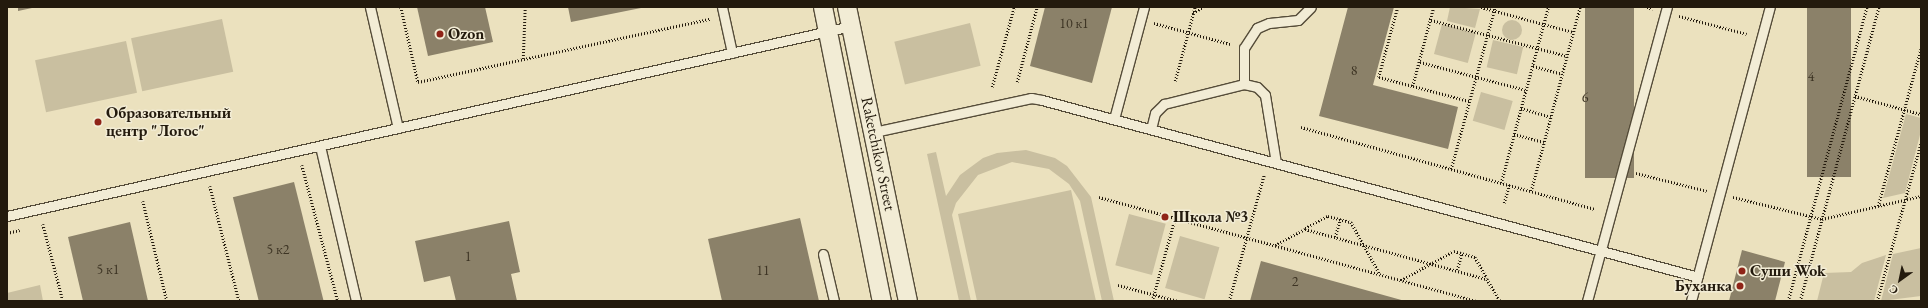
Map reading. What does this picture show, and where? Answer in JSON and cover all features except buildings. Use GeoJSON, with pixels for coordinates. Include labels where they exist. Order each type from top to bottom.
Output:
{"type":"FeatureCollection","features":[{"type":"Feature","properties":{"kind":"street","name":"Raketchikov Street"},"geometry":{"type":"LineString","coordinates":[[823,7],[882,301]]}},
{"type":"Feature","properties":{"kind":"street","name":"Raketchikov Street"},"geometry":{"type":"LineString","coordinates":[[847,7],[908,301]]}},
{"type":"Feature","properties":{"kind":"lane"},"geometry":{"type":"LineString","coordinates":[[370,7],[398,128]]}},
{"type":"Feature","properties":{"kind":"lane"},"geometry":{"type":"LineString","coordinates":[[1114,119],[1144,7]]}},
{"type":"Feature","properties":{"kind":"lane"},"geometry":{"type":"LineString","coordinates":[[1244,84],[1244,48],[1257,28],[1268,23],[1298,20],[1311,7]]}},
{"type":"Feature","properties":{"kind":"lane"},"geometry":{"type":"LineString","coordinates":[[1691,301],[1770,7]]}},
{"type":"Feature","properties":{"kind":"lane"},"geometry":{"type":"LineString","coordinates":[[1587,301],[1667,10]]}},
{"type":"Feature","properties":{"kind":"lane"},"geometry":{"type":"LineString","coordinates":[[723,12],[732,53]]}},
{"type":"Feature","properties":{"kind":"lane"},"geometry":{"type":"LineString","coordinates":[[7,216],[851,26]]}},
{"type":"Feature","properties":{"kind":"lane"},"geometry":{"type":"LineString","coordinates":[[1151,129],[1155,113],[1164,104],[1244,84],[1262,90],[1265,95],[1276,163]]}},
{"type":"Feature","properties":{"kind":"lane"},"geometry":{"type":"LineString","coordinates":[[874,132],[1032,98],[1698,277]]}},
{"type":"Feature","properties":{"kind":"lane"},"geometry":{"type":"LineString","coordinates":[[320,146],[356,301]]}},
{"type":"Feature","properties":{"kind":"lane"},"geometry":{"type":"LineString","coordinates":[[823,254],[834,301]]}},
{"type":"Feature","properties":{"kind":"path"},"geometry":{"type":"LineString","coordinates":[[401,7],[418,82],[723,12]]}},
{"type":"Feature","properties":{"kind":"path"},"geometry":{"type":"LineString","coordinates":[[523,59],[525,7]]}},
{"type":"Feature","properties":{"kind":"path"},"geometry":{"type":"LineString","coordinates":[[992,87],[1014,7]]}},
{"type":"Feature","properties":{"kind":"path"},"geometry":{"type":"LineString","coordinates":[[1017,82],[1037,7]]}},
{"type":"Feature","properties":{"kind":"path"},"geometry":{"type":"LineString","coordinates":[[1175,81],[1195,7]]}},
{"type":"Feature","properties":{"kind":"path"},"geometry":{"type":"LineString","coordinates":[[1193,13],[1203,7]]}},
{"type":"Feature","properties":{"kind":"path"},"geometry":{"type":"LineString","coordinates":[[1398,7],[1379,78],[1469,101]]}},
{"type":"Feature","properties":{"kind":"path"},"geometry":{"type":"LineString","coordinates":[[1413,86],[1434,7]]}},
{"type":"Feature","properties":{"kind":"path"},"geometry":{"type":"LineString","coordinates":[[1481,7],[1494,9],[1573,32]]}},
{"type":"Feature","properties":{"kind":"path"},"geometry":{"type":"LineString","coordinates":[[1501,183],[1548,7]]}},
{"type":"Feature","properties":{"kind":"path"},"geometry":{"type":"LineString","coordinates":[[1531,191],[1580,7]]}},
{"type":"Feature","properties":{"kind":"path"},"geometry":{"type":"LineString","coordinates":[[1647,7],[1667,10],[1762,38]]}},
{"type":"Feature","properties":{"kind":"path"},"geometry":{"type":"LineString","coordinates":[[1788,301],[1867,7]]}},
{"type":"Feature","properties":{"kind":"path"},"geometry":{"type":"LineString","coordinates":[[1800,301],[1879,7]]}},
{"type":"Feature","properties":{"kind":"path"},"geometry":{"type":"LineString","coordinates":[[1450,169],[1494,9]]}},
{"type":"Feature","properties":{"kind":"path"},"geometry":{"type":"LineString","coordinates":[[1140,20],[1244,48]]}},
{"type":"Feature","properties":{"kind":"path"},"geometry":{"type":"LineString","coordinates":[[1431,20],[1567,56]]}},
{"type":"Feature","properties":{"kind":"path"},"geometry":{"type":"LineString","coordinates":[[1878,206],[1921,48]]}},
{"type":"Feature","properties":{"kind":"path"},"geometry":{"type":"LineString","coordinates":[[1420,62],[1526,90]]}},
{"type":"Feature","properties":{"kind":"path"},"geometry":{"type":"LineString","coordinates":[[1533,66],[1562,74]]}},
{"type":"Feature","properties":{"kind":"path"},"geometry":{"type":"LineString","coordinates":[[1855,96],[1921,114]]}},
{"type":"Feature","properties":{"kind":"path"},"geometry":{"type":"LineString","coordinates":[[1521,108],[1551,116]]}},
{"type":"Feature","properties":{"kind":"path"},"geometry":{"type":"LineString","coordinates":[[1301,127],[1595,209]]}},
{"type":"Feature","properties":{"kind":"path"},"geometry":{"type":"LineString","coordinates":[[1514,134],[1544,142]]}},
{"type":"Feature","properties":{"kind":"path"},"geometry":{"type":"LineString","coordinates":[[1877,301],[1921,142]]}},
{"type":"Feature","properties":{"kind":"path"},"geometry":{"type":"LineString","coordinates":[[302,166],[338,301]]}},
{"type":"Feature","properties":{"kind":"path"},"geometry":{"type":"LineString","coordinates":[[1623,169],[1720,195],[1822,219],[1921,196]]}},
{"type":"Feature","properties":{"kind":"path"},"geometry":{"type":"LineString","coordinates":[[1229,301],[1262,180]]}},
{"type":"Feature","properties":{"kind":"path"},"geometry":{"type":"LineString","coordinates":[[1504,203],[1509,185]]}},
{"type":"Feature","properties":{"kind":"path"},"geometry":{"type":"LineString","coordinates":[[210,186],[239,301]]}},
{"type":"Feature","properties":{"kind":"path"},"geometry":{"type":"LineString","coordinates":[[1099,197],[1477,301]]}},
{"type":"Feature","properties":{"kind":"path"},"geometry":{"type":"LineString","coordinates":[[143,202],[168,301]]}},
{"type":"Feature","properties":{"kind":"path"},"geometry":{"type":"LineString","coordinates":[[1275,245],[1328,216],[1351,222],[1380,274]]}},
{"type":"Feature","properties":{"kind":"path"},"geometry":{"type":"LineString","coordinates":[[1152,301],[1175,218]]}},
{"type":"Feature","properties":{"kind":"path"},"geometry":{"type":"LineString","coordinates":[[1335,237],[1340,219]]}},
{"type":"Feature","properties":{"kind":"path"},"geometry":{"type":"LineString","coordinates":[[43,224],[62,301]]}},
{"type":"Feature","properties":{"kind":"path"},"geometry":{"type":"LineString","coordinates":[[1305,229],[1487,279]]}},
{"type":"Feature","properties":{"kind":"path"},"geometry":{"type":"LineString","coordinates":[[1401,280],[1454,251],[1475,257],[1500,301]]}},
{"type":"Feature","properties":{"kind":"path"},"geometry":{"type":"LineString","coordinates":[[1457,270],[1462,253]]}},
{"type":"Feature","properties":{"kind":"path"},"geometry":{"type":"LineString","coordinates":[[1118,285],[1178,301]]}},
{"type":"Feature","properties":{"kind":"shaded area"},"geometry":{"type":"Polygon","coordinates":[[[1450,7],[1480,9],[1475,28],[1447,21],[1450,7]]]}},
{"type":"Feature","properties":{"kind":"shaded area"},"geometry":{"type":"Polygon","coordinates":[[[222,19],[233,72],[142,91],[131,38],[222,19]]]}},
{"type":"Feature","properties":{"kind":"shaded area"},"geometry":{"type":"Polygon","coordinates":[[[1508,20],[1516,20],[1522,26],[1522,34],[1516,40],[1508,40],[1502,34],[1502,26],[1508,20]]]}},
{"type":"Feature","properties":{"kind":"shaded area"},"geometry":{"type":"Polygon","coordinates":[[[970,23],[981,66],[905,85],[894,42],[970,23]]]}},
{"type":"Feature","properties":{"kind":"shaded area"},"geometry":{"type":"Polygon","coordinates":[[[1442,24],[1476,33],[1468,63],[1434,54],[1442,24]]]}},
{"type":"Feature","properties":{"kind":"shaded area"},"geometry":{"type":"Polygon","coordinates":[[[1493,40],[1523,47],[1517,74],[1487,67],[1493,40]]]}},
{"type":"Feature","properties":{"kind":"shaded area"},"geometry":{"type":"Polygon","coordinates":[[[126,41],[137,93],[46,112],[35,60],[126,41]]]}},
{"type":"Feature","properties":{"kind":"shaded area"},"geometry":{"type":"Polygon","coordinates":[[[1481,92],[1513,101],[1504,130],[1473,121],[1481,92]]]}},
{"type":"Feature","properties":{"kind":"shaded area"},"geometry":{"type":"Polygon","coordinates":[[[1906,114],[1921,118],[1921,131],[1905,193],[1883,198],[1906,114]]]}},
{"type":"Feature","properties":{"kind":"shaded area"},"geometry":{"type":"Polygon","coordinates":[[[1026,150],[1055,158],[1067,166],[1091,197],[1114,301],[1102,301],[1080,201],[1069,184],[1049,169],[1012,162],[978,175],[956,203],[952,215],[971,301],[959,301],[927,154],[936,152],[946,196],[960,175],[983,158],[997,153],[1026,150]]]}},
{"type":"Feature","properties":{"kind":"shaded area"},"geometry":{"type":"Polygon","coordinates":[[[1071,190],[1096,301],[977,301],[958,214],[1071,190]]]}},
{"type":"Feature","properties":{"kind":"shaded area"},"geometry":{"type":"Polygon","coordinates":[[[1129,214],[1166,224],[1152,275],[1115,265],[1129,214]]]}},
{"type":"Feature","properties":{"kind":"shaded area"},"geometry":{"type":"Polygon","coordinates":[[[1180,236],[1219,247],[1205,299],[1165,288],[1180,236]]]}},
{"type":"Feature","properties":{"kind":"shaded area"},"geometry":{"type":"Polygon","coordinates":[[[1921,248],[1921,296],[1881,301],[1893,254],[1921,248]]]}},
{"type":"Feature","properties":{"kind":"shaded area"},"geometry":{"type":"Polygon","coordinates":[[[1886,255],[1874,301],[1817,301],[1824,273],[1851,272],[1862,263],[1886,255]]]}},
{"type":"Feature","properties":{"kind":"shaded area"},"geometry":{"type":"Polygon","coordinates":[[[40,285],[43,301],[7,301],[7,293],[40,285]]]}},
{"type":"Feature","properties":{"kind":"place","name":"Ozon"},"geometry":{"type":"Point","coordinates":[440,34]}},
{"type":"Feature","properties":{"kind":"place","name":"Образовательный центр \"Логос\""},"geometry":{"type":"Point","coordinates":[98,122]}},
{"type":"Feature","properties":{"kind":"place","name":"Школа №3"},"geometry":{"type":"Point","coordinates":[1165,217]}},
{"type":"Feature","properties":{"kind":"place","name":"Суши Wok"},"geometry":{"type":"Point","coordinates":[1742,271]}},
{"type":"Feature","properties":{"kind":"place","name":"Буханка"},"geometry":{"type":"Point","coordinates":[1740,286]}}]}
